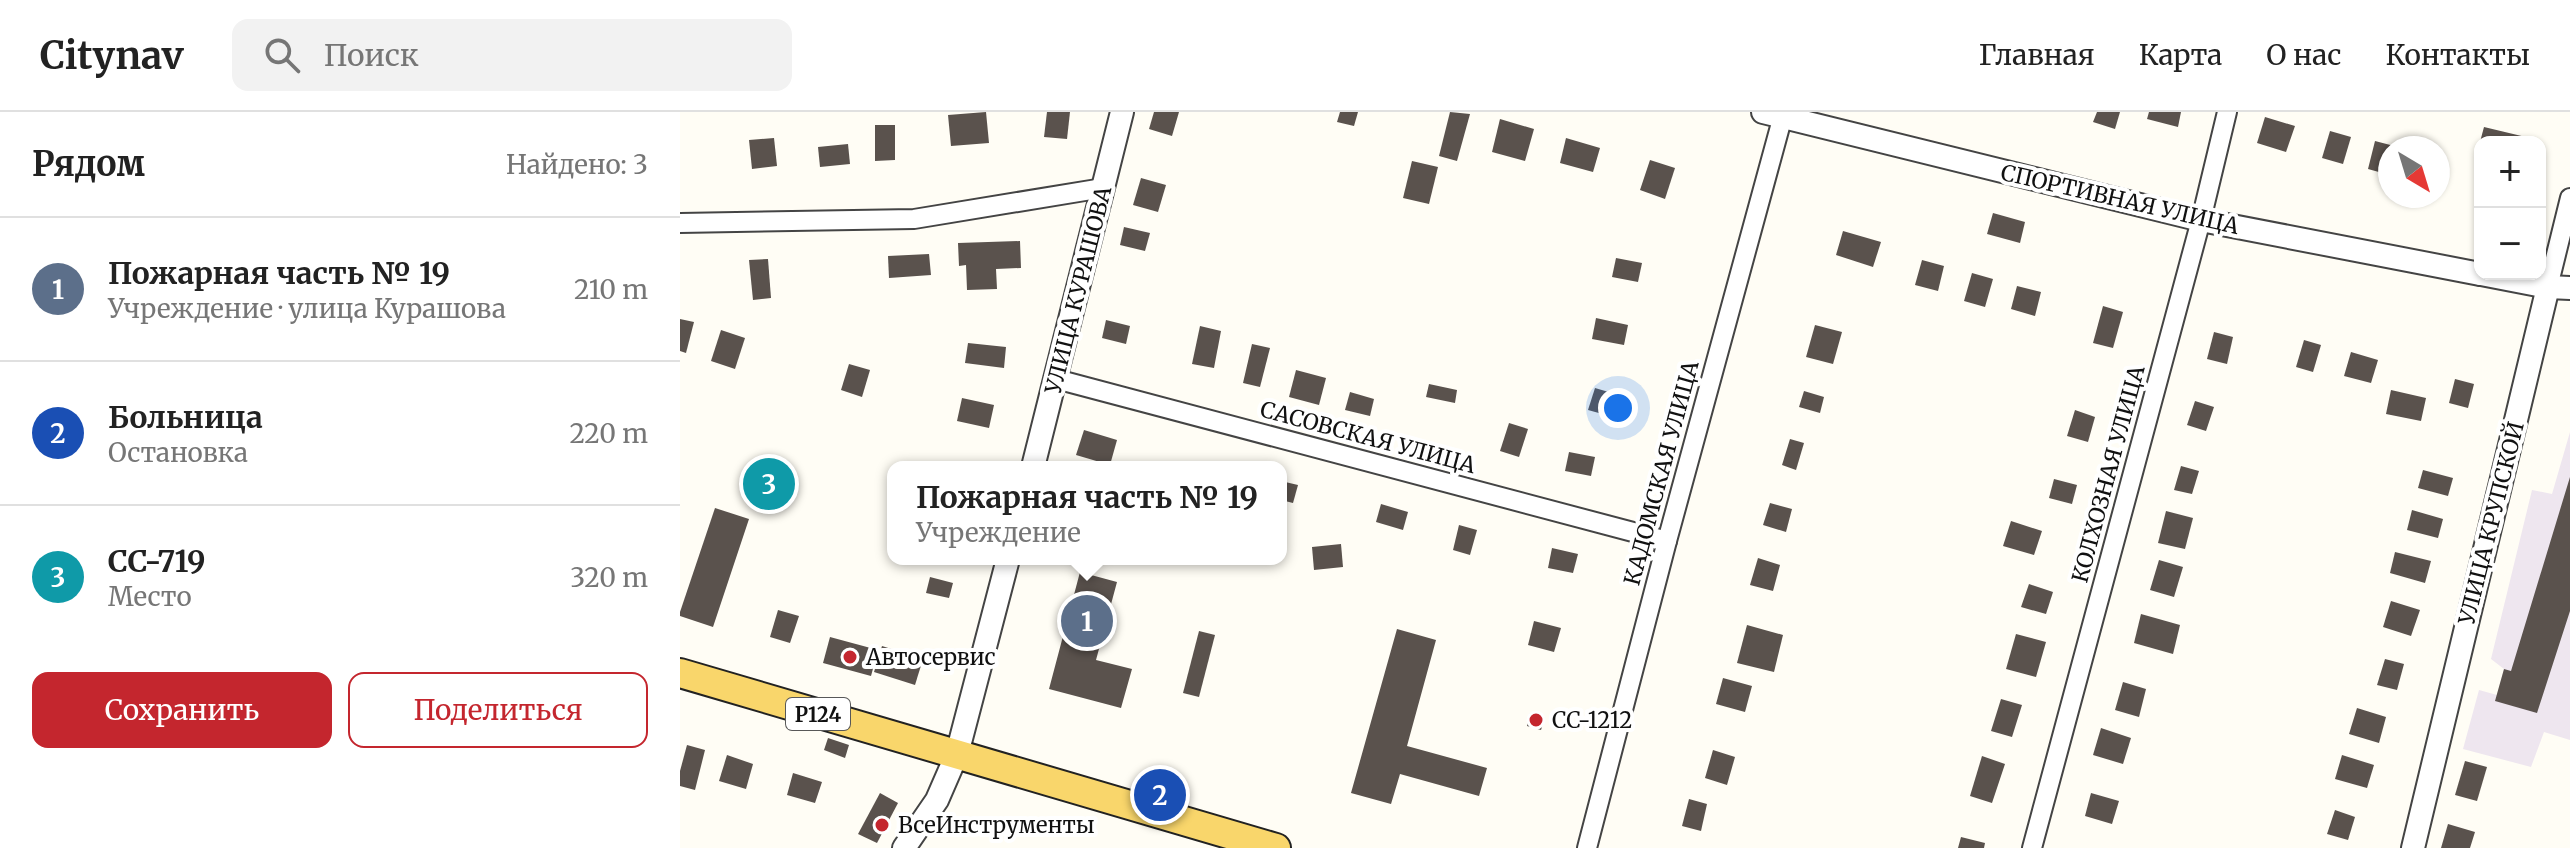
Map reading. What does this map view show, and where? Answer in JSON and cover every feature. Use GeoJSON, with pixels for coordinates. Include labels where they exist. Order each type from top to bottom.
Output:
{"type":"FeatureCollection","features":[{"type":"Feature","properties":{"kind":"main road","name":"Р124"},"geometry":{"type":"LineString","coordinates":[[680,673],[1276,848]]}},
{"type":"Feature","properties":{"kind":"street","name":"УЛИЦА КУРАШОВА"},"geometry":{"type":"LineString","coordinates":[[1035,461],[1122,112]]}},
{"type":"Feature","properties":{"kind":"street","name":"КОЛХОЗНАЯ УЛИЦА"},"geometry":{"type":"LineString","coordinates":[[2032,848],[2201,220],[2227,112]]}},
{"type":"Feature","properties":{"kind":"street","name":"СПОРТИВНАЯ УЛИЦА"},"geometry":{"type":"LineString","coordinates":[[1777,114],[2201,220],[2474,273]]}},
{"type":"Feature","properties":{"kind":"street","name":"КАДОМСКАЯ УЛИЦА"},"geometry":{"type":"LineString","coordinates":[[1587,848],[1777,114]]}},
{"type":"Feature","properties":{"kind":"street"},"geometry":{"type":"LineString","coordinates":[[680,223],[914,219],[1103,188]]}},
{"type":"Feature","properties":{"kind":"street","name":"УЛИЦА КРУПСКОЙ"},"geometry":{"type":"LineString","coordinates":[[2413,848],[2559,288],[2570,198]]}},
{"type":"Feature","properties":{"kind":"street","name":"СПОРТИВНАЯ УЛИЦА"},"geometry":{"type":"LineString","coordinates":[[2514,280],[2559,288]]}},
{"type":"Feature","properties":{"kind":"street","name":"САСОВСКАЯ УЛИЦА"},"geometry":{"type":"LineString","coordinates":[[1056,379],[1667,541]]}},
{"type":"Feature","properties":{"kind":"street"},"geometry":{"type":"LineString","coordinates":[[904,848],[937,800],[957,754],[1006,565]]}},
{"type":"Feature","properties":{"kind":"shaded area"},"geometry":{"type":"Polygon","coordinates":[[[2570,432],[2570,740],[2544,732],[2531,767],[2463,749],[2479,690],[2497,695],[2504,669],[2491,659],[2532,490],[2552,494],[2570,432]]]}},
{"type":"Feature","properties":{"kind":"building"},"geometry":{"type":"Polygon","coordinates":[[[986,112],[989,143],[951,146],[948,115],[986,112]]]}},
{"type":"Feature","properties":{"kind":"building"},"geometry":{"type":"Polygon","coordinates":[[[1047,112],[1070,112],[1067,139],[1044,137],[1047,112]]]}},
{"type":"Feature","properties":{"kind":"building"},"geometry":{"type":"Polygon","coordinates":[[[1154,112],[1179,112],[1172,136],[1149,129],[1154,112]]]}},
{"type":"Feature","properties":{"kind":"building"},"geometry":{"type":"Polygon","coordinates":[[[1340,112],[1358,112],[1354,126],[1337,122],[1340,112]]]}},
{"type":"Feature","properties":{"kind":"building"},"geometry":{"type":"Polygon","coordinates":[[[1450,112],[1470,114],[1457,161],[1439,156],[1450,112]]]}},
{"type":"Feature","properties":{"kind":"building"},"geometry":{"type":"Polygon","coordinates":[[[2097,112],[2120,112],[2115,129],[2093,122],[2097,112]]]}},
{"type":"Feature","properties":{"kind":"building"},"geometry":{"type":"Polygon","coordinates":[[[2149,112],[2181,112],[2178,127],[2147,119],[2149,112]]]}},
{"type":"Feature","properties":{"kind":"building"},"geometry":{"type":"Polygon","coordinates":[[[2265,117],[2295,126],[2286,152],[2257,143],[2265,117]]]}},
{"type":"Feature","properties":{"kind":"building"},"geometry":{"type":"Polygon","coordinates":[[[1500,119],[1534,129],[1525,161],[1492,152],[1500,119]]]}},
{"type":"Feature","properties":{"kind":"building"},"geometry":{"type":"Polygon","coordinates":[[[875,125],[895,125],[895,160],[875,161],[875,125]]]}},
{"type":"Feature","properties":{"kind":"building"},"geometry":{"type":"Polygon","coordinates":[[[2484,127],[2522,136],[2482,136],[2484,127]]]}},
{"type":"Feature","properties":{"kind":"building"},"geometry":{"type":"Polygon","coordinates":[[[2330,131],[2351,137],[2343,164],[2322,158],[2330,131]]]}},
{"type":"Feature","properties":{"kind":"building"},"geometry":{"type":"Polygon","coordinates":[[[774,138],[777,166],[752,169],[749,140],[774,138]]]}},
{"type":"Feature","properties":{"kind":"building"},"geometry":{"type":"Polygon","coordinates":[[[1566,138],[1600,148],[1593,172],[1560,163],[1566,138]]]}},
{"type":"Feature","properties":{"kind":"building"},"geometry":{"type":"Polygon","coordinates":[[[2375,141],[2378,142],[2378,172],[2368,169],[2375,141]]]}},
{"type":"Feature","properties":{"kind":"building"},"geometry":{"type":"Polygon","coordinates":[[[848,144],[850,164],[820,167],[818,147],[848,144]]]}},
{"type":"Feature","properties":{"kind":"building"},"geometry":{"type":"Polygon","coordinates":[[[1650,160],[1675,168],[1665,199],[1640,190],[1650,160]]]}},
{"type":"Feature","properties":{"kind":"building"},"geometry":{"type":"Polygon","coordinates":[[[1412,161],[1438,167],[1429,204],[1403,198],[1412,161]]]}},
{"type":"Feature","properties":{"kind":"building"},"geometry":{"type":"Polygon","coordinates":[[[1141,178],[1166,185],[1158,212],[1133,205],[1141,178]]]}},
{"type":"Feature","properties":{"kind":"building"},"geometry":{"type":"Polygon","coordinates":[[[1993,213],[2025,222],[2020,243],[1987,234],[1993,213]]]}},
{"type":"Feature","properties":{"kind":"building"},"geometry":{"type":"Polygon","coordinates":[[[1124,227],[1150,233],[1145,251],[1120,245],[1124,227]]]}},
{"type":"Feature","properties":{"kind":"building"},"geometry":{"type":"Polygon","coordinates":[[[1843,231],[1881,242],[1873,267],[1836,255],[1843,231]]]}},
{"type":"Feature","properties":{"kind":"building"},"geometry":{"type":"Polygon","coordinates":[[[1020,241],[1021,268],[996,269],[997,289],[967,290],[966,265],[959,266],[958,243],[1020,241]]]}},
{"type":"Feature","properties":{"kind":"building"},"geometry":{"type":"Polygon","coordinates":[[[929,254],[931,275],[889,278],[888,256],[929,254]]]}},
{"type":"Feature","properties":{"kind":"building"},"geometry":{"type":"Polygon","coordinates":[[[1616,258],[1642,263],[1638,282],[1612,277],[1616,258]]]}},
{"type":"Feature","properties":{"kind":"building"},"geometry":{"type":"Polygon","coordinates":[[[768,259],[771,298],[753,300],[749,260],[768,259]]]}},
{"type":"Feature","properties":{"kind":"building"},"geometry":{"type":"Polygon","coordinates":[[[1922,260],[1944,266],[1938,291],[1915,285],[1922,260]]]}},
{"type":"Feature","properties":{"kind":"building"},"geometry":{"type":"Polygon","coordinates":[[[1972,273],[1993,279],[1985,307],[1964,301],[1972,273]]]}},
{"type":"Feature","properties":{"kind":"building"},"geometry":{"type":"Polygon","coordinates":[[[2017,286],[2041,292],[2035,316],[2011,309],[2017,286]]]}},
{"type":"Feature","properties":{"kind":"building"},"geometry":{"type":"Polygon","coordinates":[[[2103,306],[2123,312],[2113,348],[2093,343],[2103,306]]]}},
{"type":"Feature","properties":{"kind":"building"},"geometry":{"type":"Polygon","coordinates":[[[1596,318],[1628,325],[1624,345],[1592,339],[1596,318]]]}},
{"type":"Feature","properties":{"kind":"building"},"geometry":{"type":"Polygon","coordinates":[[[680,319],[694,322],[686,353],[680,351],[680,319]]]}},
{"type":"Feature","properties":{"kind":"building"},"geometry":{"type":"Polygon","coordinates":[[[1106,320],[1130,326],[1126,344],[1102,338],[1106,320]]]}},
{"type":"Feature","properties":{"kind":"building"},"geometry":{"type":"Polygon","coordinates":[[[1815,325],[1842,332],[1833,364],[1806,357],[1815,325]]]}},
{"type":"Feature","properties":{"kind":"building"},"geometry":{"type":"Polygon","coordinates":[[[1200,326],[1221,331],[1214,368],[1192,364],[1200,326]]]}},
{"type":"Feature","properties":{"kind":"building"},"geometry":{"type":"Polygon","coordinates":[[[721,330],[745,338],[735,369],[711,361],[721,330]]]}},
{"type":"Feature","properties":{"kind":"building"},"geometry":{"type":"Polygon","coordinates":[[[2214,332],[2233,337],[2227,364],[2207,359],[2214,332]]]}},
{"type":"Feature","properties":{"kind":"building"},"geometry":{"type":"Polygon","coordinates":[[[2304,340],[2321,345],[2313,372],[2296,367],[2304,340]]]}},
{"type":"Feature","properties":{"kind":"building"},"geometry":{"type":"Polygon","coordinates":[[[968,343],[1006,347],[1004,368],[965,363],[968,343]]]}},
{"type":"Feature","properties":{"kind":"building"},"geometry":{"type":"Polygon","coordinates":[[[1252,344],[1270,348],[1260,387],[1243,383],[1252,344]]]}},
{"type":"Feature","properties":{"kind":"building"},"geometry":{"type":"Polygon","coordinates":[[[2351,352],[2378,360],[2371,383],[2344,376],[2351,352]]]}},
{"type":"Feature","properties":{"kind":"building"},"geometry":{"type":"Polygon","coordinates":[[[849,364],[870,370],[862,397],[841,390],[849,364]]]}},
{"type":"Feature","properties":{"kind":"building"},"geometry":{"type":"Polygon","coordinates":[[[1296,370],[1326,378],[1319,405],[1289,397],[1296,370]]]}},
{"type":"Feature","properties":{"kind":"building"},"geometry":{"type":"Polygon","coordinates":[[[2455,379],[2474,384],[2468,408],[2449,403],[2455,379]]]}},
{"type":"Feature","properties":{"kind":"building"},"geometry":{"type":"Polygon","coordinates":[[[1429,384],[1457,390],[1455,403],[1426,397],[1429,384]]]}},
{"type":"Feature","properties":{"kind":"building"},"geometry":{"type":"Polygon","coordinates":[[[1595,388],[1612,393],[1606,415],[1588,410],[1595,388]]]}},
{"type":"Feature","properties":{"kind":"building"},"geometry":{"type":"Polygon","coordinates":[[[2391,390],[2426,398],[2421,421],[2386,414],[2391,390]]]}},
{"type":"Feature","properties":{"kind":"building"},"geometry":{"type":"Polygon","coordinates":[[[1804,391],[1824,397],[1820,413],[1799,407],[1804,391]]]}},
{"type":"Feature","properties":{"kind":"building"},"geometry":{"type":"Polygon","coordinates":[[[1350,392],[1374,399],[1370,416],[1345,410],[1350,392]]]}},
{"type":"Feature","properties":{"kind":"building"},"geometry":{"type":"Polygon","coordinates":[[[962,398],[994,405],[989,428],[957,421],[962,398]]]}},
{"type":"Feature","properties":{"kind":"building"},"geometry":{"type":"Polygon","coordinates":[[[2195,401],[2214,407],[2206,431],[2187,425],[2195,401]]]}},
{"type":"Feature","properties":{"kind":"building"},"geometry":{"type":"Polygon","coordinates":[[[2075,410],[2095,417],[2088,442],[2067,436],[2075,410]]]}},
{"type":"Feature","properties":{"kind":"building"},"geometry":{"type":"Polygon","coordinates":[[[1509,423],[1528,429],[1519,457],[1500,451],[1509,423]]]}},
{"type":"Feature","properties":{"kind":"building"},"geometry":{"type":"Polygon","coordinates":[[[1084,430],[1117,440],[1111,461],[1096,461],[1076,455],[1084,430]]]}},
{"type":"Feature","properties":{"kind":"building"},"geometry":{"type":"Polygon","coordinates":[[[1790,439],[1804,443],[1796,470],[1782,465],[1790,439]]]}},
{"type":"Feature","properties":{"kind":"building"},"geometry":{"type":"Polygon","coordinates":[[[1569,452],[1595,457],[1591,476],[1565,471],[1569,452]]]}},
{"type":"Feature","properties":{"kind":"building"},"geometry":{"type":"Polygon","coordinates":[[[2181,466],[2199,471],[2192,494],[2174,490],[2181,466]]]}},
{"type":"Feature","properties":{"kind":"building"},"geometry":{"type":"Polygon","coordinates":[[[2423,470],[2453,478],[2448,496],[2418,488],[2423,470]]]}},
{"type":"Feature","properties":{"kind":"building"},"geometry":{"type":"Polygon","coordinates":[[[766,476],[777,479],[772,493],[762,489],[766,476]]]}},
{"type":"Feature","properties":{"kind":"building"},"geometry":{"type":"Polygon","coordinates":[[[2570,477],[2570,611],[2537,713],[2495,701],[2504,669],[2511,671],[2570,477]]]}},
{"type":"Feature","properties":{"kind":"building"},"geometry":{"type":"Polygon","coordinates":[[[2054,479],[2077,485],[2072,504],[2049,498],[2054,479]]]}},
{"type":"Feature","properties":{"kind":"building"},"geometry":{"type":"Polygon","coordinates":[[[1287,482],[1298,485],[1293,503],[1287,502],[1287,482]]]}},
{"type":"Feature","properties":{"kind":"building"},"geometry":{"type":"Polygon","coordinates":[[[1770,503],[1792,509],[1786,532],[1763,525],[1770,503]]]}},
{"type":"Feature","properties":{"kind":"building"},"geometry":{"type":"Polygon","coordinates":[[[1381,504],[1408,512],[1403,530],[1376,522],[1381,504]]]}},
{"type":"Feature","properties":{"kind":"building"},"geometry":{"type":"Polygon","coordinates":[[[715,508],[749,519],[713,627],[680,616],[680,612],[715,508]]]}},
{"type":"Feature","properties":{"kind":"building"},"geometry":{"type":"Polygon","coordinates":[[[2412,510],[2443,519],[2438,538],[2407,530],[2412,510]]]}},
{"type":"Feature","properties":{"kind":"building"},"geometry":{"type":"Polygon","coordinates":[[[2166,511],[2193,518],[2185,549],[2158,543],[2166,511]]]}},
{"type":"Feature","properties":{"kind":"building"},"geometry":{"type":"Polygon","coordinates":[[[2011,521],[2042,531],[2034,555],[2003,546],[2011,521]]]}},
{"type":"Feature","properties":{"kind":"building"},"geometry":{"type":"Polygon","coordinates":[[[1459,525],[1477,530],[1470,555],[1453,550],[1459,525]]]}},
{"type":"Feature","properties":{"kind":"building"},"geometry":{"type":"Polygon","coordinates":[[[1341,544],[1343,567],[1314,570],[1312,547],[1341,544]]]}},
{"type":"Feature","properties":{"kind":"building"},"geometry":{"type":"Polygon","coordinates":[[[1552,548],[1578,554],[1573,573],[1548,568],[1552,548]]]}},
{"type":"Feature","properties":{"kind":"building"},"geometry":{"type":"Polygon","coordinates":[[[2395,552],[2431,561],[2425,583],[2390,573],[2395,552]]]}},
{"type":"Feature","properties":{"kind":"building"},"geometry":{"type":"Polygon","coordinates":[[[1758,558],[1780,565],[1773,591],[1750,585],[1758,558]]]}},
{"type":"Feature","properties":{"kind":"building"},"geometry":{"type":"Polygon","coordinates":[[[2159,560],[2183,567],[2174,597],[2150,590],[2159,560]]]}},
{"type":"Feature","properties":{"kind":"building"},"geometry":{"type":"Polygon","coordinates":[[[1080,572],[1117,582],[1096,660],[1132,669],[1121,708],[1049,689],[1080,572]]]}},
{"type":"Feature","properties":{"kind":"building"},"geometry":{"type":"Polygon","coordinates":[[[930,577],[953,583],[949,598],[926,593],[930,577]]]}},
{"type":"Feature","properties":{"kind":"building"},"geometry":{"type":"Polygon","coordinates":[[[2029,584],[2053,592],[2046,614],[2021,607],[2029,584]]]}},
{"type":"Feature","properties":{"kind":"building"},"geometry":{"type":"Polygon","coordinates":[[[2391,601],[2420,610],[2411,636],[2383,627],[2391,601]]]}},
{"type":"Feature","properties":{"kind":"building"},"geometry":{"type":"Polygon","coordinates":[[[778,610],[799,616],[790,643],[770,637],[778,610]]]}},
{"type":"Feature","properties":{"kind":"building"},"geometry":{"type":"Polygon","coordinates":[[[2141,614],[2180,625],[2173,654],[2134,643],[2141,614]]]}},
{"type":"Feature","properties":{"kind":"building"},"geometry":{"type":"Polygon","coordinates":[[[1534,621],[1561,628],[1554,652],[1528,645],[1534,621]]]}},
{"type":"Feature","properties":{"kind":"building"},"geometry":{"type":"Polygon","coordinates":[[[1747,625],[1783,635],[1774,672],[1737,663],[1747,625]]]}},
{"type":"Feature","properties":{"kind":"building"},"geometry":{"type":"Polygon","coordinates":[[[1397,629],[1436,640],[1407,746],[1487,768],[1479,796],[1400,774],[1391,804],[1351,793],[1397,629]]]}},
{"type":"Feature","properties":{"kind":"building"},"geometry":{"type":"Polygon","coordinates":[[[1199,631],[1215,635],[1199,697],[1183,693],[1199,631]]]}},
{"type":"Feature","properties":{"kind":"building"},"geometry":{"type":"Polygon","coordinates":[[[2016,634],[2046,642],[2036,677],[2006,669],[2016,634]]]}},
{"type":"Feature","properties":{"kind":"building","name":"Автосервис"},"geometry":{"type":"Polygon","coordinates":[[[830,637],[878,650],[871,676],[823,663],[830,637]]]}},
{"type":"Feature","properties":{"kind":"building"},"geometry":{"type":"Polygon","coordinates":[[[882,646],[923,659],[915,685],[874,672],[882,646]]]}},
{"type":"Feature","properties":{"kind":"building"},"geometry":{"type":"Polygon","coordinates":[[[2385,659],[2404,664],[2397,690],[2377,685],[2385,659]]]}},
{"type":"Feature","properties":{"kind":"building"},"geometry":{"type":"Polygon","coordinates":[[[1723,678],[1752,686],[1745,712],[1716,704],[1723,678]]]}},
{"type":"Feature","properties":{"kind":"building"},"geometry":{"type":"Polygon","coordinates":[[[2123,682],[2146,689],[2139,717],[2115,710],[2123,682]]]}},
{"type":"Feature","properties":{"kind":"building"},"geometry":{"type":"Polygon","coordinates":[[[2001,699],[2022,705],[2012,737],[1991,731],[2001,699]]]}},
{"type":"Feature","properties":{"kind":"building"},"geometry":{"type":"Polygon","coordinates":[[[2357,708],[2386,717],[2379,743],[2349,734],[2357,708]]]}},
{"type":"Feature","properties":{"kind":"building","name":"СС-1212"},"geometry":{"type":"Polygon","coordinates":[[[1530,713],[1545,718],[1541,730],[1527,726],[1530,713]]]}},
{"type":"Feature","properties":{"kind":"building"},"geometry":{"type":"Polygon","coordinates":[[[2101,728],[2131,738],[2123,764],[2093,755],[2101,728]]]}},
{"type":"Feature","properties":{"kind":"building"},"geometry":{"type":"Polygon","coordinates":[[[828,738],[849,745],[845,758],[824,750],[828,738]]]}},
{"type":"Feature","properties":{"kind":"building"},"geometry":{"type":"Polygon","coordinates":[[[687,745],[705,750],[695,790],[680,786],[680,771],[687,745]]]}},
{"type":"Feature","properties":{"kind":"building"},"geometry":{"type":"Polygon","coordinates":[[[1713,750],[1735,757],[1727,785],[1705,778],[1713,750]]]}},
{"type":"Feature","properties":{"kind":"building"},"geometry":{"type":"Polygon","coordinates":[[[727,755],[753,764],[746,789],[719,781],[727,755]]]}},
{"type":"Feature","properties":{"kind":"building"},"geometry":{"type":"Polygon","coordinates":[[[2342,755],[2374,765],[2367,788],[2335,779],[2342,755]]]}},
{"type":"Feature","properties":{"kind":"building"},"geometry":{"type":"Polygon","coordinates":[[[1982,756],[2005,764],[1992,803],[1970,796],[1982,756]]]}},
{"type":"Feature","properties":{"kind":"building"},"geometry":{"type":"Polygon","coordinates":[[[2465,761],[2487,767],[2477,801],[2455,795],[2465,761]]]}},
{"type":"Feature","properties":{"kind":"building"},"geometry":{"type":"Polygon","coordinates":[[[793,773],[822,782],[815,803],[787,795],[793,773]]]}},
{"type":"Feature","properties":{"kind":"building"},"geometry":{"type":"Polygon","coordinates":[[[880,793],[898,803],[877,843],[858,834],[880,793]]]}},
{"type":"Feature","properties":{"kind":"building"},"geometry":{"type":"Polygon","coordinates":[[[2091,793],[2119,801],[2112,824],[2085,816],[2091,793]]]}},
{"type":"Feature","properties":{"kind":"building"},"geometry":{"type":"Polygon","coordinates":[[[1689,799],[1707,804],[1701,831],[1682,826],[1689,799]]]}},
{"type":"Feature","properties":{"kind":"building"},"geometry":{"type":"Polygon","coordinates":[[[2335,810],[2355,817],[2348,840],[2327,834],[2335,810]]]}},
{"type":"Feature","properties":{"kind":"building"},"geometry":{"type":"Polygon","coordinates":[[[2448,824],[2475,832],[2470,848],[2441,848],[2448,824]]]}},
{"type":"Feature","properties":{"kind":"building"},"geometry":{"type":"Polygon","coordinates":[[[1961,837],[1985,843],[1984,848],[1958,848],[1961,837]]]}},
{"type":"Feature","properties":{"kind":"place","name":"СС-719"},"geometry":{"type":"Point","coordinates":[769,484]}},
{"type":"Feature","properties":{"kind":"place","name":"Пожарная часть № 19"},"geometry":{"type":"Point","coordinates":[1087,621]}},
{"type":"Feature","properties":{"kind":"place","name":"Автосервис"},"geometry":{"type":"Point","coordinates":[850,657]}},
{"type":"Feature","properties":{"kind":"place","name":"СС-1212"},"geometry":{"type":"Point","coordinates":[1536,720]}},
{"type":"Feature","properties":{"kind":"place","name":"Больница"},"geometry":{"type":"Point","coordinates":[1160,795]}},
{"type":"Feature","properties":{"kind":"place","name":"ВсеИнструменты"},"geometry":{"type":"Point","coordinates":[882,825]}}]}
